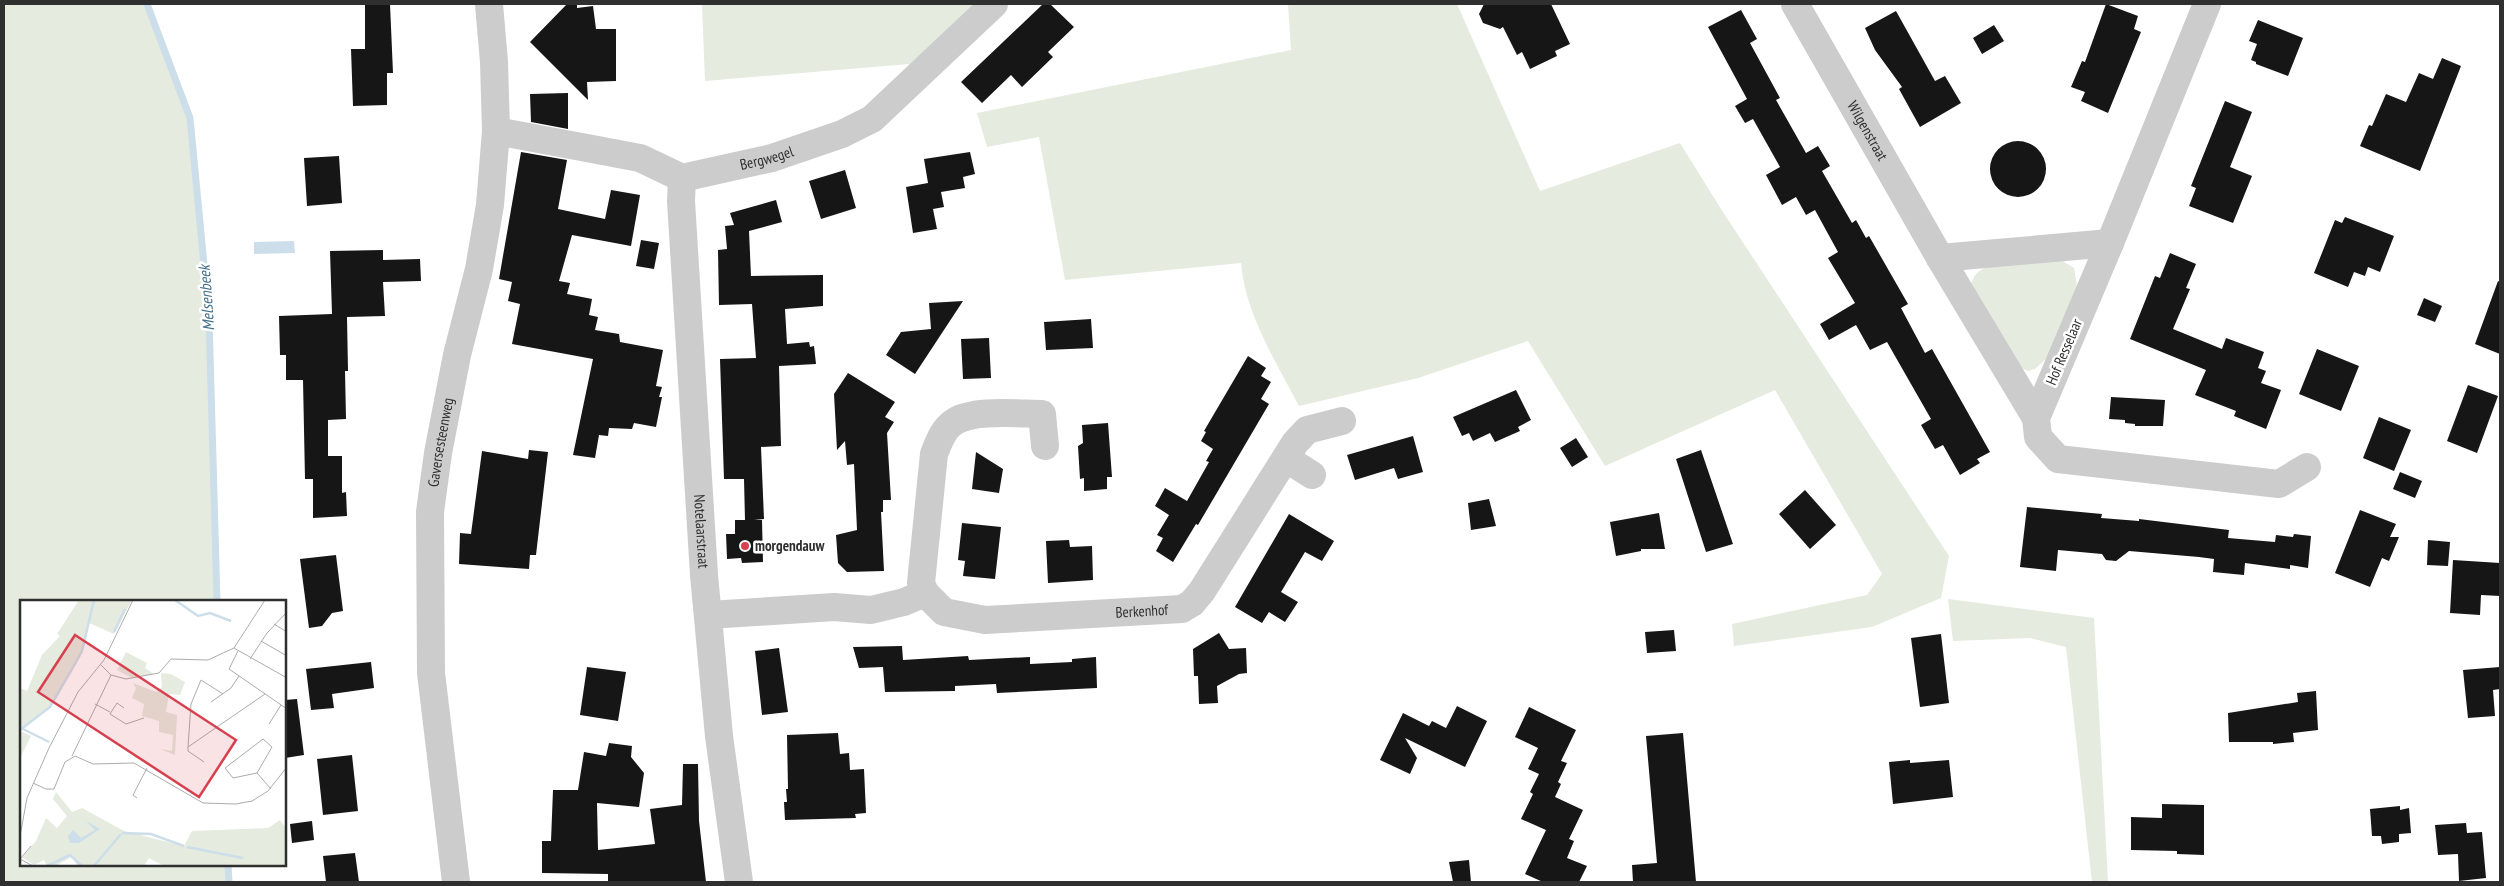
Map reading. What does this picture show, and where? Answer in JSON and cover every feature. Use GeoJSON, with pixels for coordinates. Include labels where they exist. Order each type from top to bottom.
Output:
{"type":"FeatureCollection","features":[{"type":"Feature","properties":{"kind":"street","name":"Gaversesteenweg"},"geometry":{"type":"LineString","coordinates":[[456,882],[431,673],[430,512],[438,453],[457,355],[478,269],[490,205],[496,131],[494,62],[489,4]]}},
{"type":"Feature","properties":{"kind":"street","name":"Bergwegel"},"geometry":{"type":"LineString","coordinates":[[682,178],[707,174],[772,158],[842,134],[872,119],[994,4]]}},
{"type":"Feature","properties":{"kind":"street","name":"Wilgenstraat"},"geometry":{"type":"LineString","coordinates":[[1795,4],[1940,258],[2036,418]]}},
{"type":"Feature","properties":{"kind":"street","name":"Hof Resselaar"},"geometry":{"type":"LineString","coordinates":[[2036,418],[2110,243],[2207,4]]}},
{"type":"Feature","properties":{"kind":"street"},"geometry":{"type":"LineString","coordinates":[[496,131],[640,158],[682,178]]}},
{"type":"Feature","properties":{"kind":"street","name":"Notelaarstraat"},"geometry":{"type":"LineString","coordinates":[[682,178],[702,545],[719,736],[739,882]]}},
{"type":"Feature","properties":{"kind":"street"},"geometry":{"type":"LineString","coordinates":[[1940,258],[2110,243]]}},
{"type":"Feature","properties":{"kind":"street"},"geometry":{"type":"LineString","coordinates":[[709,614],[834,607],[871,610],[904,602],[925,593],[921,583],[922,567],[934,454],[941,436],[954,422],[970,416],[1042,414],[1044,446]]}},
{"type":"Feature","properties":{"kind":"street"},"geometry":{"type":"LineString","coordinates":[[2036,418],[2038,437],[2058,459],[2280,484],[2307,467]]}},
{"type":"Feature","properties":{"kind":"street","name":"Berkenhof"},"geometry":{"type":"LineString","coordinates":[[925,593],[944,612],[986,620],[1182,609],[1192,604],[1202,591],[1296,443],[1307,430],[1342,421]]}},
{"type":"Feature","properties":{"kind":"street"},"geometry":{"type":"LineString","coordinates":[[1287,459],[1312,475]]}},
{"type":"Feature","properties":{"kind":"shaded area"},"geometry":{"type":"Polygon","coordinates":[[[4,4],[147,4],[190,119],[209,317],[217,600],[20,600],[20,866],[228,866],[229,882],[4,882],[4,4]]]}},
{"type":"Feature","properties":{"kind":"shaded area"},"geometry":{"type":"Polygon","coordinates":[[[702,4],[982,4],[921,63],[705,81],[702,4]]]}},
{"type":"Feature","properties":{"kind":"shaded area"},"geometry":{"type":"Polygon","coordinates":[[[1288,4],[1457,4],[1540,191],[1680,143],[1721,209],[1949,556],[1941,598],[1872,627],[1734,646],[1732,624],[1867,595],[1882,574],[1775,390],[1605,466],[1528,341],[1418,378],[1299,406],[1255,319],[1244,282],[1241,263],[1065,280],[1039,137],[987,147],[977,113],[1291,50],[1288,4]]]}},
{"type":"Feature","properties":{"kind":"shaded area"},"geometry":{"type":"Polygon","coordinates":[[[2022,260],[2061,260],[2074,268],[2077,286],[2048,357],[2035,369],[2028,371],[2018,367],[1971,288],[1974,277],[1982,269],[1993,264],[2022,260]]]}},
{"type":"Feature","properties":{"kind":"shaded area"},"geometry":{"type":"Polygon","coordinates":[[[1948,599],[2094,618],[2108,882],[2092,882],[2066,647],[2030,638],[1953,641],[1948,599]]]}},
{"type":"Feature","properties":{"kind":"water"},"geometry":{"type":"Polygon","coordinates":[[[294,241],[295,253],[254,254],[254,242],[294,241]]]}},
{"type":"Feature","properties":{"kind":"building"},"geometry":{"type":"Polygon","coordinates":[[[365,4],[390,4],[393,73],[387,73],[387,105],[353,106],[351,49],[365,49],[365,4]]]}},
{"type":"Feature","properties":{"kind":"building"},"geometry":{"type":"Polygon","coordinates":[[[567,4],[577,4],[577,8],[593,6],[596,29],[616,29],[616,81],[587,82],[588,100],[530,42],[567,4]]]}},
{"type":"Feature","properties":{"kind":"building"},"geometry":{"type":"Polygon","coordinates":[[[1043,4],[1050,4],[1074,27],[1048,52],[1053,57],[1022,87],[1011,75],[982,103],[961,82],[1043,4]]]}},
{"type":"Feature","properties":{"kind":"building"},"geometry":{"type":"Polygon","coordinates":[[[1484,4],[1551,4],[1570,44],[1555,51],[1557,56],[1530,69],[1522,52],[1517,55],[1503,27],[1500,29],[1483,23],[1479,14],[1484,4]]]}},
{"type":"Feature","properties":{"kind":"building"},"geometry":{"type":"Polygon","coordinates":[[[2106,4],[2138,16],[2134,29],[2141,32],[2108,113],[2081,101],[2085,92],[2071,87],[2082,61],[2085,62],[2106,4]]]}},
{"type":"Feature","properties":{"kind":"building"},"geometry":{"type":"Polygon","coordinates":[[[1741,10],[1757,39],[1750,43],[1780,98],[1776,100],[1806,153],[1818,146],[1830,166],[1822,171],[1852,223],[1856,220],[1866,238],[1869,236],[1908,304],[1901,308],[1925,353],[1932,349],[1990,452],[1977,459],[1980,463],[1960,475],[1943,445],[1935,449],[1921,425],[1931,419],[1887,342],[1870,350],[1856,325],[1829,340],[1820,324],[1855,303],[1828,258],[1838,252],[1815,210],[1806,215],[1796,197],[1782,205],[1766,175],[1780,167],[1753,119],[1745,123],[1735,106],[1747,99],[1708,27],[1741,10]]]}},
{"type":"Feature","properties":{"kind":"building"},"geometry":{"type":"Polygon","coordinates":[[[1896,11],[1935,81],[1945,76],[1961,103],[1920,127],[1899,89],[1902,87],[1875,50],[1865,28],[1896,11]]]}},
{"type":"Feature","properties":{"kind":"building"},"geometry":{"type":"Polygon","coordinates":[[[2258,20],[2303,38],[2288,76],[2256,64],[2256,62],[2251,60],[2257,44],[2249,41],[2258,20]]]}},
{"type":"Feature","properties":{"kind":"building"},"geometry":{"type":"Polygon","coordinates":[[[1994,25],[2004,41],[1982,54],[1973,38],[1994,25]]]}},
{"type":"Feature","properties":{"kind":"building"},"geometry":{"type":"Polygon","coordinates":[[[2442,58],[2461,66],[2420,171],[2360,146],[2369,125],[2372,126],[2386,94],[2406,102],[2419,73],[2433,79],[2442,58]]]}},
{"type":"Feature","properties":{"kind":"building"},"geometry":{"type":"Polygon","coordinates":[[[568,93],[568,129],[531,122],[530,94],[568,93]]]}},
{"type":"Feature","properties":{"kind":"building"},"geometry":{"type":"Polygon","coordinates":[[[2225,101],[2252,112],[2230,167],[2252,176],[2233,223],[2189,206],[2196,188],[2191,186],[2225,101]]]}},
{"type":"Feature","properties":{"kind":"building"},"geometry":{"type":"Polygon","coordinates":[[[2018,141],[2029,143],[2038,149],[2044,158],[2046,169],[2044,180],[2038,189],[2029,195],[2018,197],[2007,195],[1998,189],[1992,180],[1990,169],[1992,158],[1998,149],[2007,143],[2018,141]]]}},
{"type":"Feature","properties":{"kind":"building"},"geometry":{"type":"Polygon","coordinates":[[[521,152],[567,160],[558,209],[605,219],[611,190],[640,195],[631,246],[572,235],[559,281],[570,283],[567,294],[592,299],[589,315],[598,317],[595,330],[619,334],[620,342],[663,350],[656,386],[662,387],[659,397],[662,397],[656,427],[634,423],[632,429],[609,428],[608,436],[599,435],[595,458],[573,455],[593,359],[512,344],[520,304],[508,301],[512,282],[499,279],[521,152]]]}},
{"type":"Feature","properties":{"kind":"building"},"geometry":{"type":"Polygon","coordinates":[[[970,152],[975,174],[963,177],[965,188],[941,192],[944,207],[933,209],[937,229],[913,233],[906,187],[928,183],[924,159],[970,152]]]}},
{"type":"Feature","properties":{"kind":"building"},"geometry":{"type":"Polygon","coordinates":[[[339,156],[342,203],[307,206],[304,158],[339,156]]]}},
{"type":"Feature","properties":{"kind":"building"},"geometry":{"type":"Polygon","coordinates":[[[845,170],[856,208],[821,219],[809,181],[845,170]]]}},
{"type":"Feature","properties":{"kind":"building"},"geometry":{"type":"Polygon","coordinates":[[[776,200],[782,222],[749,231],[751,276],[823,275],[823,306],[785,309],[787,344],[809,342],[810,347],[814,346],[816,364],[779,366],[781,446],[761,447],[764,519],[754,520],[762,520],[763,562],[742,563],[741,558],[727,559],[726,534],[735,534],[735,520],[745,520],[744,479],[724,479],[720,359],[756,358],[752,304],[719,305],[718,250],[727,249],[725,226],[734,225],[730,213],[776,200]]]}},
{"type":"Feature","properties":{"kind":"building"},"geometry":{"type":"Polygon","coordinates":[[[2345,217],[2394,236],[2380,272],[2368,267],[2365,276],[2354,272],[2348,287],[2314,273],[2335,220],[2342,223],[2345,217]]]}},
{"type":"Feature","properties":{"kind":"building"},"geometry":{"type":"Polygon","coordinates":[[[641,240],[659,243],[654,269],[636,266],[641,240]]]}},
{"type":"Feature","properties":{"kind":"building"},"geometry":{"type":"Polygon","coordinates":[[[383,250],[383,260],[420,259],[421,281],[383,282],[385,316],[347,317],[348,371],[345,371],[346,419],[328,420],[328,456],[342,456],[342,493],[346,492],[347,516],[313,518],[313,479],[305,479],[303,380],[286,380],[286,355],[280,355],[279,316],[332,314],[330,251],[383,250]]]}},
{"type":"Feature","properties":{"kind":"building"},"geometry":{"type":"Polygon","coordinates":[[[2170,253],[2196,264],[2186,288],[2190,289],[2173,329],[2222,349],[2226,338],[2264,352],[2258,368],[2266,371],[2261,383],[2281,390],[2266,429],[2234,416],[2236,411],[2195,395],[2206,370],[2130,339],[2155,276],[2160,278],[2170,253]]]}},
{"type":"Feature","properties":{"kind":"building"},"geometry":{"type":"Polygon","coordinates":[[[2498,281],[2500,282],[2500,354],[2475,344],[2498,281]]]}},
{"type":"Feature","properties":{"kind":"building"},"geometry":{"type":"Polygon","coordinates":[[[2424,298],[2442,306],[2435,322],[2417,315],[2424,298]]]}},
{"type":"Feature","properties":{"kind":"building"},"geometry":{"type":"Polygon","coordinates":[[[963,301],[915,374],[886,355],[901,332],[931,329],[929,303],[963,301]]]}},
{"type":"Feature","properties":{"kind":"building"},"geometry":{"type":"Polygon","coordinates":[[[1091,319],[1093,348],[1046,350],[1044,322],[1091,319]]]}},
{"type":"Feature","properties":{"kind":"building"},"geometry":{"type":"Polygon","coordinates":[[[989,338],[991,378],[963,379],[961,339],[989,338]]]}},
{"type":"Feature","properties":{"kind":"building"},"geometry":{"type":"Polygon","coordinates":[[[2317,349],[2359,366],[2341,411],[2299,394],[2317,349]]]}},
{"type":"Feature","properties":{"kind":"building"},"geometry":{"type":"Polygon","coordinates":[[[1248,356],[1266,368],[1261,376],[1271,382],[1261,399],[1269,404],[1198,525],[1196,524],[1173,562],[1156,551],[1163,538],[1157,535],[1169,515],[1155,506],[1165,488],[1187,501],[1209,462],[1206,461],[1213,449],[1201,441],[1206,432],[1204,431],[1248,356]]]}},
{"type":"Feature","properties":{"kind":"building"},"geometry":{"type":"Polygon","coordinates":[[[848,373],[895,402],[885,417],[894,422],[887,433],[891,500],[883,500],[883,512],[881,512],[884,571],[847,572],[838,563],[836,535],[857,530],[854,464],[847,465],[845,441],[837,450],[834,394],[848,373]]]}},
{"type":"Feature","properties":{"kind":"building"},"geometry":{"type":"Polygon","coordinates":[[[2468,385],[2498,396],[2477,453],[2447,441],[2468,385]]]}},
{"type":"Feature","properties":{"kind":"building"},"geometry":{"type":"Polygon","coordinates":[[[1516,390],[1531,420],[1518,427],[1520,431],[1495,442],[1490,433],[1473,441],[1469,433],[1462,436],[1453,417],[1516,390]]]}},
{"type":"Feature","properties":{"kind":"building"},"geometry":{"type":"Polygon","coordinates":[[[2111,397],[2165,400],[2163,426],[2135,426],[2135,424],[2125,423],[2125,420],[2109,419],[2111,397]]]}},
{"type":"Feature","properties":{"kind":"building"},"geometry":{"type":"Polygon","coordinates":[[[2379,417],[2411,430],[2394,471],[2363,458],[2379,417]]]}},
{"type":"Feature","properties":{"kind":"building"},"geometry":{"type":"Polygon","coordinates":[[[1108,423],[1112,477],[1107,477],[1107,489],[1084,491],[1084,478],[1080,479],[1078,446],[1083,443],[1082,425],[1108,423]]]}},
{"type":"Feature","properties":{"kind":"building"},"geometry":{"type":"Polygon","coordinates":[[[1413,436],[1423,472],[1398,479],[1394,468],[1355,480],[1347,455],[1413,436]]]}},
{"type":"Feature","properties":{"kind":"building"},"geometry":{"type":"Polygon","coordinates":[[[1576,438],[1588,457],[1572,467],[1560,448],[1576,438]]]}},
{"type":"Feature","properties":{"kind":"building"},"geometry":{"type":"Polygon","coordinates":[[[529,450],[548,452],[536,555],[530,555],[529,569],[459,564],[460,533],[471,534],[482,451],[528,459],[529,450]]]}},
{"type":"Feature","properties":{"kind":"building"},"geometry":{"type":"Polygon","coordinates":[[[1701,450],[1733,544],[1706,552],[1676,459],[1701,450]]]}},
{"type":"Feature","properties":{"kind":"building"},"geometry":{"type":"Polygon","coordinates":[[[976,452],[1003,469],[999,493],[972,489],[976,452]]]}},
{"type":"Feature","properties":{"kind":"building"},"geometry":{"type":"Polygon","coordinates":[[[2400,472],[2422,481],[2415,498],[2393,489],[2400,472]]]}},
{"type":"Feature","properties":{"kind":"building"},"geometry":{"type":"Polygon","coordinates":[[[1805,490],[1836,525],[1810,549],[1779,514],[1805,490]]]}},
{"type":"Feature","properties":{"kind":"building"},"geometry":{"type":"Polygon","coordinates":[[[1489,499],[1496,526],[1471,530],[1468,503],[1489,499]]]}},
{"type":"Feature","properties":{"kind":"building"},"geometry":{"type":"Polygon","coordinates":[[[2027,507],[2102,514],[2101,518],[2139,521],[2139,519],[2229,530],[2228,538],[2275,542],[2276,535],[2293,537],[2294,534],[2311,536],[2308,568],[2290,565],[2290,569],[2245,563],[2244,575],[2213,572],[2214,559],[2129,551],[2116,561],[2106,560],[2102,554],[2058,550],[2056,571],[2020,567],[2027,507]]]}},
{"type":"Feature","properties":{"kind":"building"},"geometry":{"type":"Polygon","coordinates":[[[2360,510],[2396,524],[2390,537],[2399,537],[2389,561],[2382,558],[2370,587],[2335,573],[2360,510]]]}},
{"type":"Feature","properties":{"kind":"building"},"geometry":{"type":"Polygon","coordinates":[[[1659,513],[1665,549],[1641,549],[1641,551],[1616,556],[1610,522],[1659,513]]]}},
{"type":"Feature","properties":{"kind":"building"},"geometry":{"type":"Polygon","coordinates":[[[1289,514],[1334,541],[1322,561],[1305,552],[1281,592],[1298,602],[1285,622],[1269,612],[1262,623],[1235,607],[1289,514]]]}},
{"type":"Feature","properties":{"kind":"building"},"geometry":{"type":"Polygon","coordinates":[[[962,523],[1001,527],[995,579],[963,576],[965,561],[958,560],[962,523]]]}},
{"type":"Feature","properties":{"kind":"building"},"geometry":{"type":"Polygon","coordinates":[[[1069,540],[1070,547],[1092,546],[1093,580],[1048,583],[1046,541],[1069,540]]]}},
{"type":"Feature","properties":{"kind":"building"},"geometry":{"type":"Polygon","coordinates":[[[2428,540],[2450,542],[2448,566],[2427,565],[2428,540]]]}},
{"type":"Feature","properties":{"kind":"building"},"geometry":{"type":"Polygon","coordinates":[[[336,555],[343,611],[332,613],[322,626],[309,628],[300,559],[336,555]]]}},
{"type":"Feature","properties":{"kind":"building"},"geometry":{"type":"Polygon","coordinates":[[[2453,560],[2500,563],[2500,596],[2481,595],[2480,615],[2450,613],[2453,560]]]}},
{"type":"Feature","properties":{"kind":"building"},"geometry":{"type":"Polygon","coordinates":[[[1674,630],[1676,651],[1647,653],[1645,632],[1674,630]]]}},
{"type":"Feature","properties":{"kind":"building"},"geometry":{"type":"Polygon","coordinates":[[[1219,633],[1229,649],[1246,648],[1247,673],[1239,674],[1217,686],[1218,703],[1199,704],[1198,676],[1194,676],[1193,649],[1219,633]]]}},
{"type":"Feature","properties":{"kind":"building"},"geometry":{"type":"Polygon","coordinates":[[[1941,634],[1949,703],[1920,707],[1911,638],[1941,634]]]}},
{"type":"Feature","properties":{"kind":"building"},"geometry":{"type":"Polygon","coordinates":[[[902,646],[903,660],[968,656],[969,660],[1030,657],[1030,664],[1072,662],[1072,659],[1096,657],[1097,688],[997,693],[996,684],[955,686],[955,691],[885,692],[883,667],[859,668],[853,647],[902,646]]]}},
{"type":"Feature","properties":{"kind":"building"},"geometry":{"type":"Polygon","coordinates":[[[779,648],[788,712],[762,715],[755,651],[779,648]]]}},
{"type":"Feature","properties":{"kind":"building"},"geometry":{"type":"Polygon","coordinates":[[[371,662],[374,688],[332,694],[334,708],[311,710],[306,669],[371,662]]]}},
{"type":"Feature","properties":{"kind":"building"},"geometry":{"type":"Polygon","coordinates":[[[587,667],[626,672],[618,721],[580,715],[587,667]]]}},
{"type":"Feature","properties":{"kind":"building"},"geometry":{"type":"Polygon","coordinates":[[[2500,667],[2500,689],[2493,690],[2495,716],[2468,718],[2463,670],[2500,667]]]}},
{"type":"Feature","properties":{"kind":"building"},"geometry":{"type":"Polygon","coordinates":[[[2316,691],[2318,730],[2293,733],[2294,742],[2273,744],[2273,742],[2229,742],[2228,713],[2298,702],[2297,693],[2316,691]]]}},
{"type":"Feature","properties":{"kind":"building"},"geometry":{"type":"Polygon","coordinates":[[[297,699],[304,755],[286,758],[286,700],[297,699]]]}},
{"type":"Feature","properties":{"kind":"building"},"geometry":{"type":"Polygon","coordinates":[[[1457,706],[1487,721],[1465,767],[1405,738],[1417,758],[1410,774],[1380,760],[1403,713],[1429,726],[1432,721],[1446,728],[1457,706]]]}},
{"type":"Feature","properties":{"kind":"building"},"geometry":{"type":"Polygon","coordinates":[[[1529,707],[1576,730],[1561,761],[1567,763],[1558,782],[1561,784],[1555,797],[1583,810],[1569,839],[1574,841],[1567,858],[1587,866],[1579,882],[1543,882],[1525,874],[1546,830],[1521,819],[1533,794],[1530,792],[1539,774],[1528,769],[1538,748],[1515,737],[1529,707]]]}},
{"type":"Feature","properties":{"kind":"building"},"geometry":{"type":"Polygon","coordinates":[[[838,733],[840,754],[849,753],[850,770],[864,769],[866,813],[855,814],[856,818],[785,820],[784,802],[787,802],[786,789],[788,789],[787,735],[838,733]]]}},
{"type":"Feature","properties":{"kind":"building"},"geometry":{"type":"Polygon","coordinates":[[[1683,733],[1696,882],[1633,882],[1632,865],[1657,863],[1646,736],[1683,733]]]}},
{"type":"Feature","properties":{"kind":"building"},"geometry":{"type":"Polygon","coordinates":[[[609,743],[632,746],[631,757],[644,773],[639,807],[597,803],[598,850],[655,844],[650,809],[682,805],[683,764],[698,764],[699,821],[706,882],[608,882],[608,874],[542,873],[542,841],[551,841],[553,790],[578,790],[584,752],[606,756],[609,743]]]}},
{"type":"Feature","properties":{"kind":"building"},"geometry":{"type":"Polygon","coordinates":[[[352,755],[358,811],[323,815],[317,759],[352,755]]]}},
{"type":"Feature","properties":{"kind":"building"},"geometry":{"type":"Polygon","coordinates":[[[1910,760],[1910,763],[1949,760],[1953,797],[1893,804],[1889,762],[1910,760]]]}},
{"type":"Feature","properties":{"kind":"building"},"geometry":{"type":"Polygon","coordinates":[[[2162,804],[2204,805],[2204,855],[2177,854],[2177,851],[2131,850],[2131,817],[2162,818],[2162,804]]]}},
{"type":"Feature","properties":{"kind":"building"},"geometry":{"type":"Polygon","coordinates":[[[2400,806],[2400,810],[2409,808],[2411,833],[2399,834],[2399,842],[2382,844],[2381,836],[2372,836],[2370,809],[2400,806]]]}},
{"type":"Feature","properties":{"kind":"building"},"geometry":{"type":"Polygon","coordinates":[[[312,821],[314,840],[292,843],[290,824],[312,821]]]}},
{"type":"Feature","properties":{"kind":"building"},"geometry":{"type":"Polygon","coordinates":[[[2466,823],[2467,833],[2482,832],[2486,878],[2459,881],[2458,854],[2438,855],[2435,825],[2466,823]]]}},
{"type":"Feature","properties":{"kind":"building"},"geometry":{"type":"Polygon","coordinates":[[[355,853],[359,882],[326,882],[323,856],[355,853]]]}},
{"type":"Feature","properties":{"kind":"building"},"geometry":{"type":"Polygon","coordinates":[[[1469,860],[1471,882],[1453,882],[1449,862],[1469,860]]]}},
{"type":"Feature","properties":{"kind":"waterway","name":"Melsenbeek"},"geometry":{"type":"LineString","coordinates":[[147,4],[190,118],[209,317],[217,600]]}},
{"type":"Feature","properties":{"kind":"waterway","name":"Melsenbeek"},"geometry":{"type":"LineString","coordinates":[[228,866],[229,882]]}},
{"type":"Feature","properties":{"kind":"place","name":"morgendauw"},"geometry":{"type":"Point","coordinates":[745,546]}}]}
